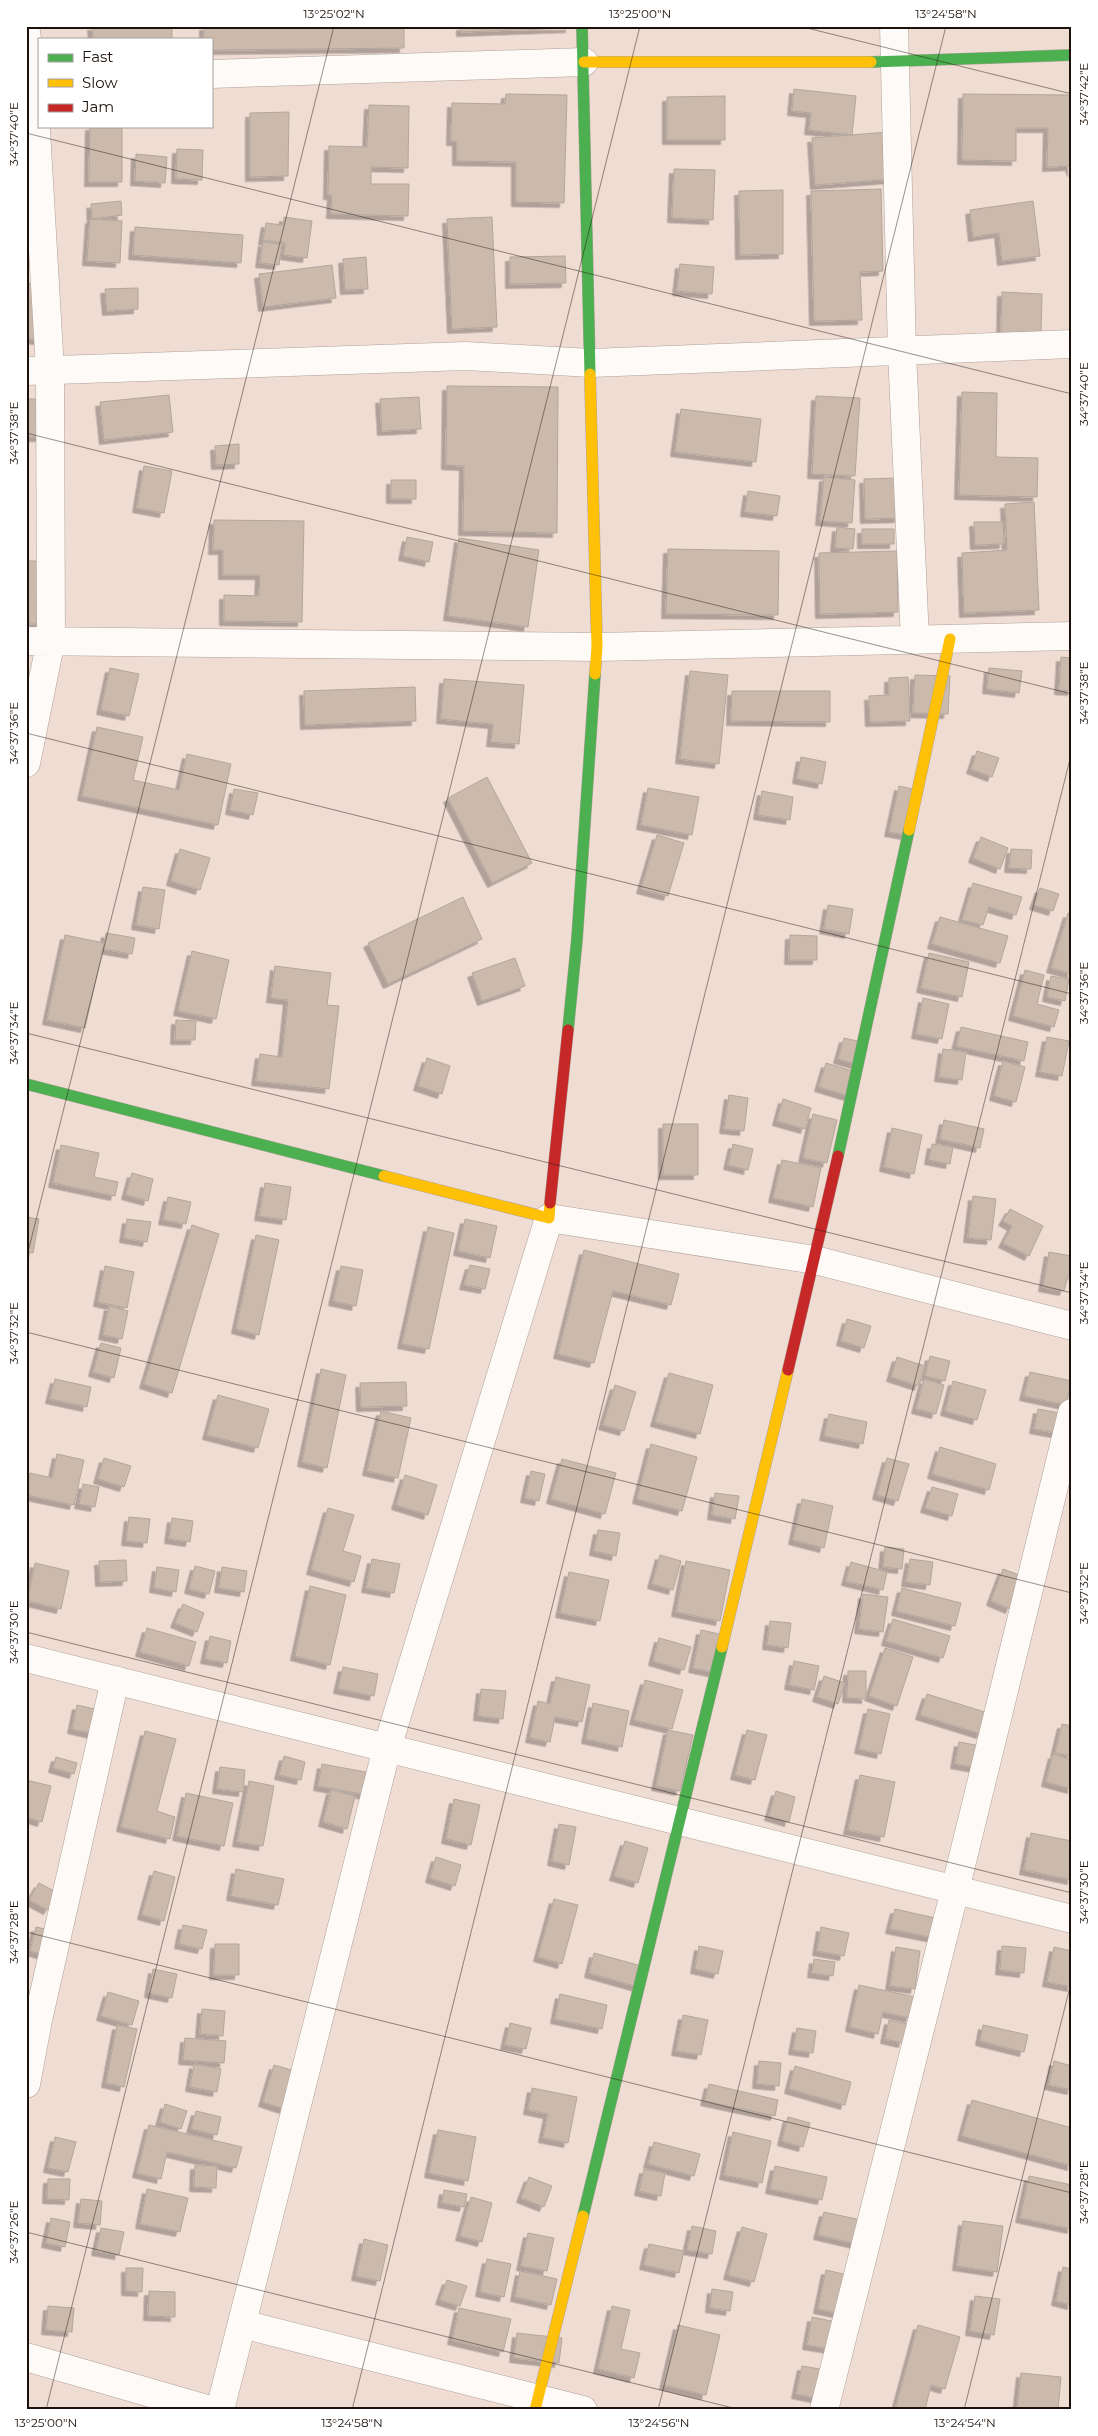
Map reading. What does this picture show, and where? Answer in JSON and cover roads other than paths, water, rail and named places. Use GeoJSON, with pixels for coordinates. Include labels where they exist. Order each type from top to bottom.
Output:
{"type":"FeatureCollection","features":[{"type":"Feature","properties":{"kind":"street"},"geometry":{"type":"LineString","coordinates":[[220,2410],[386,1748],[549,1218],[577,939],[597,647],[582,26]]}},
{"type":"Feature","properties":{"kind":"street"},"geometry":{"type":"LineString","coordinates":[[894,26],[902,351],[915,640]]}},
{"type":"Feature","properties":{"kind":"street"},"geometry":{"type":"LineString","coordinates":[[26,32],[33,79],[38,370],[39,641],[26,763]]}},
{"type":"Feature","properties":{"kind":"street"},"geometry":{"type":"LineString","coordinates":[[212,74],[584,62],[895,62],[1072,55]]}},
{"type":"Feature","properties":{"kind":"street"},"geometry":{"type":"LineString","coordinates":[[38,370],[466,356],[591,363],[1072,344]]}},
{"type":"Feature","properties":{"kind":"street"},"geometry":{"type":"LineString","coordinates":[[39,641],[597,647],[1072,636]]}},
{"type":"Feature","properties":{"kind":"street"},"geometry":{"type":"LineString","coordinates":[[537,2404],[815,1260],[950,639]]}},
{"type":"Feature","properties":{"kind":"street"},"geometry":{"type":"LineString","coordinates":[[26,1084],[549,1218],[815,1260],[1072,1326]]}},
{"type":"Feature","properties":{"kind":"street"},"geometry":{"type":"LineString","coordinates":[[824,2410],[955,1890],[1072,1413]]}},
{"type":"Feature","properties":{"kind":"street"},"geometry":{"type":"LineString","coordinates":[[26,1658],[1072,1919]]}},
{"type":"Feature","properties":{"kind":"street"},"geometry":{"type":"LineString","coordinates":[[26,2084],[38,2020],[115,1680]]}},
{"type":"Feature","properties":{"kind":"street"},"geometry":{"type":"LineString","coordinates":[[242,2324],[537,2404],[583,2410]]}},
{"type":"Feature","properties":{"kind":"street"},"geometry":{"type":"LineString","coordinates":[[26,2357],[210,2410]]}}]}
